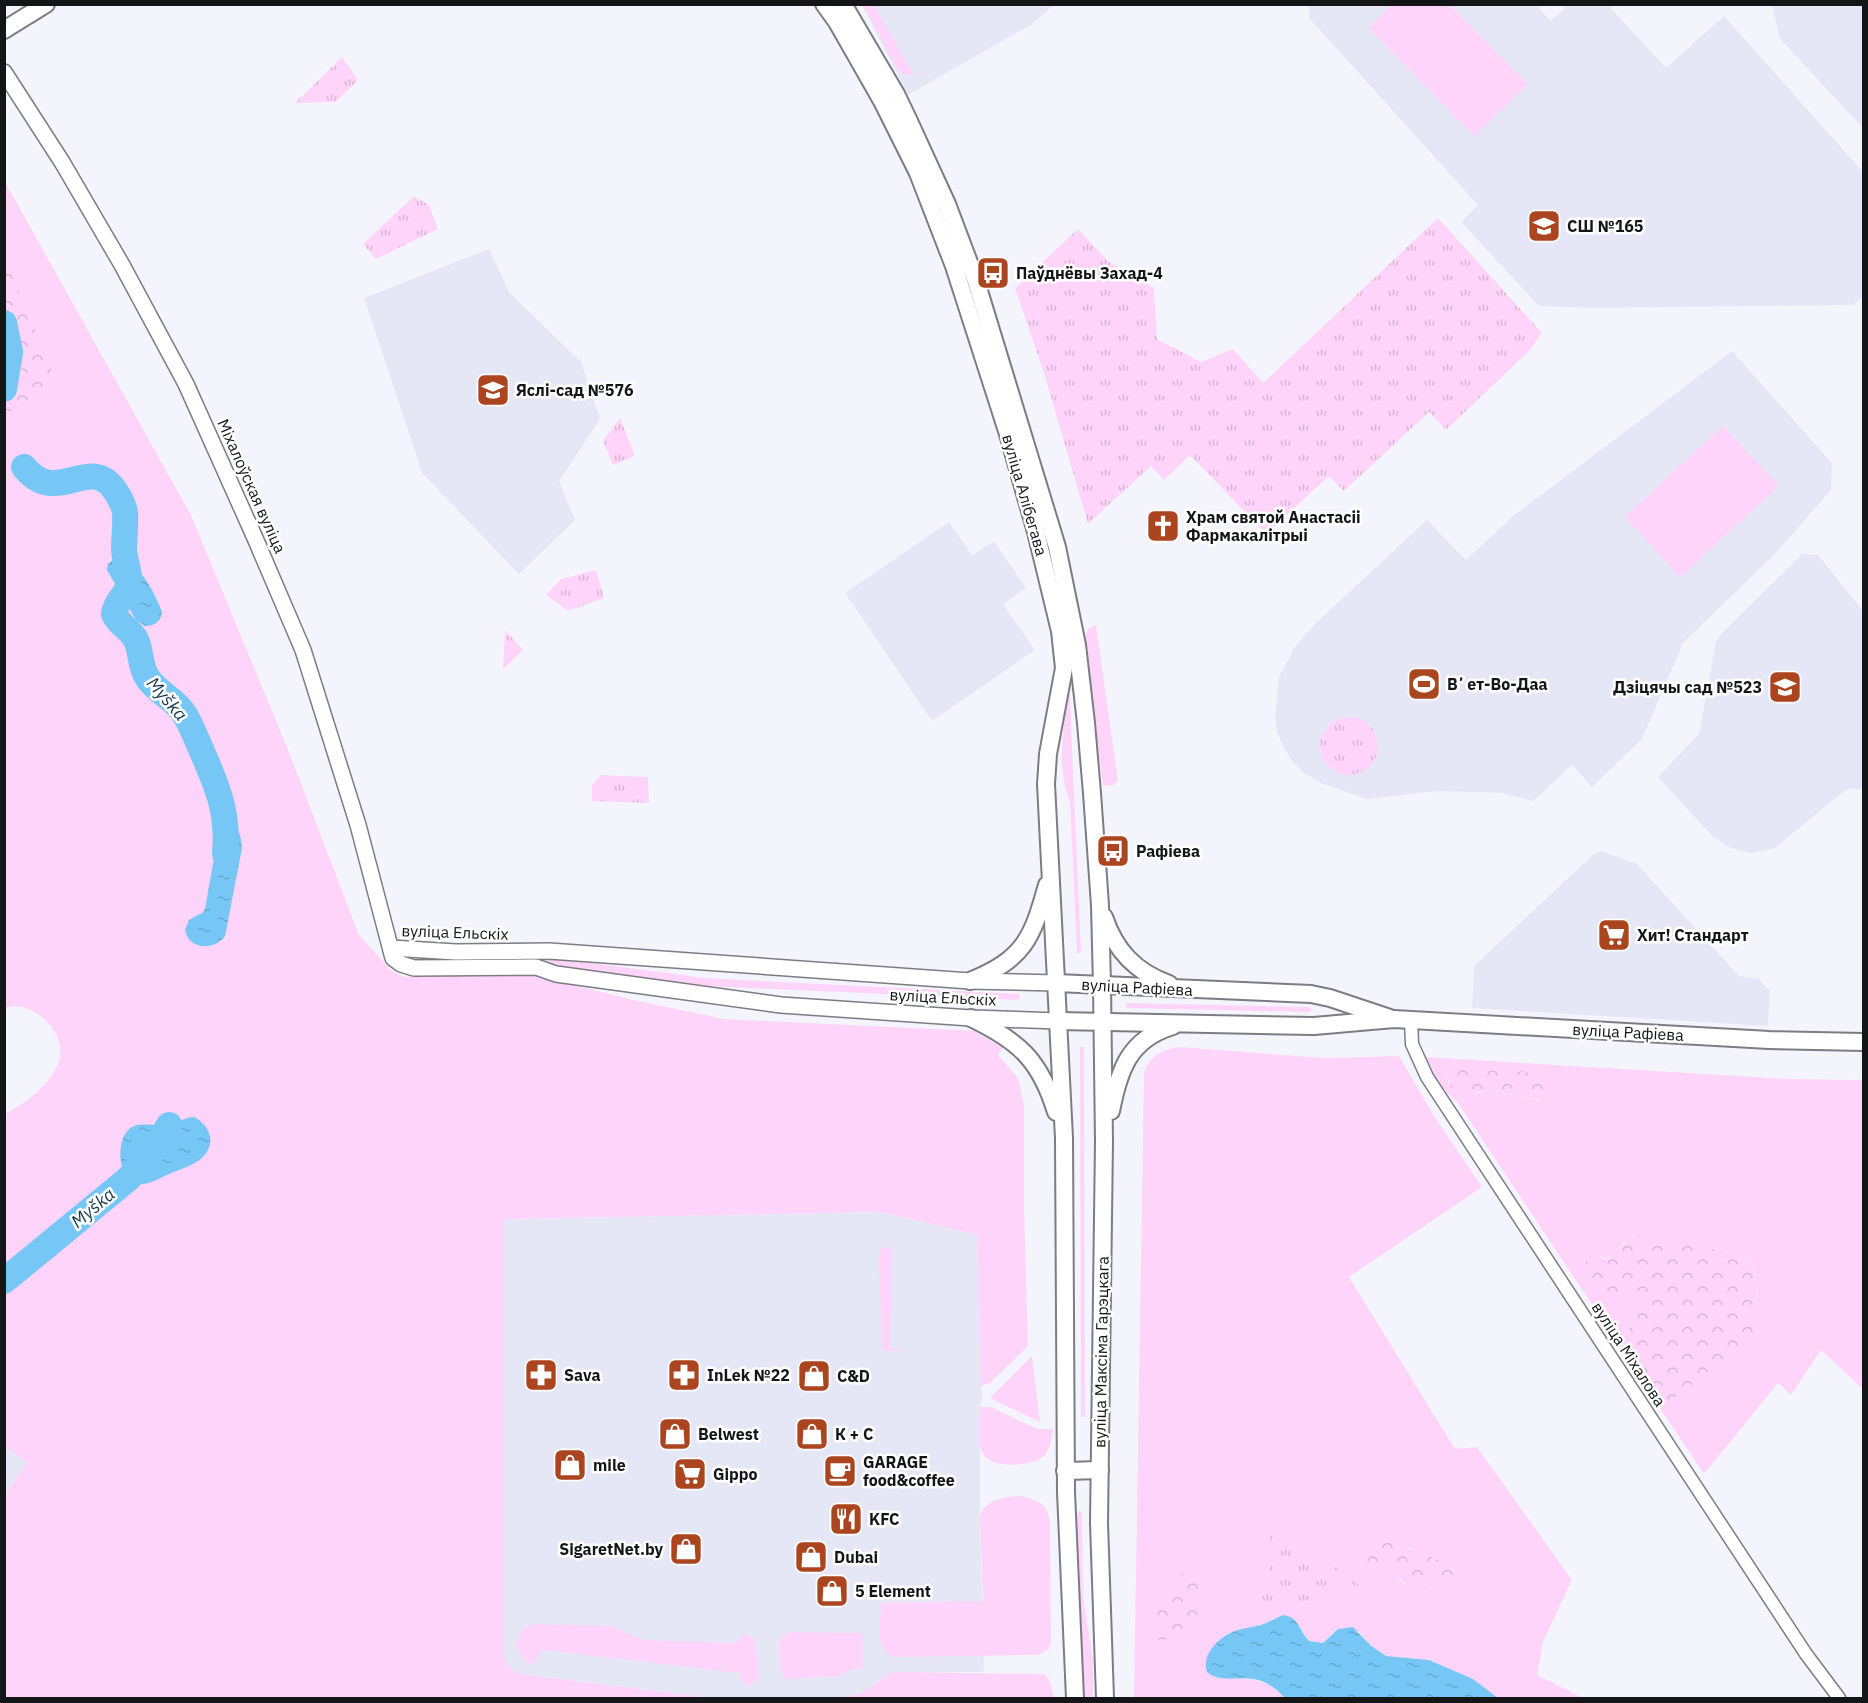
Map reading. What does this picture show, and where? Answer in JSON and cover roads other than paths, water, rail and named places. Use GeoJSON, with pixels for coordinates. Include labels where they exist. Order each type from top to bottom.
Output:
{"type":"FeatureCollection","features":[{"type":"Feature","properties":{"kind":"main road"},"geometry":{"type":"LineString","coordinates":[[4,30],[46,4]]}},
{"type":"Feature","properties":{"kind":"main road","name":"вуліца Алібегава"},"geometry":{"type":"LineString","coordinates":[[824,4],[837,22],[882,101],[918,173],[954,266],[1008,434],[1042,554],[1060,631],[1064,668],[1048,754],[1046,784],[1058,1021]]}},
{"type":"Feature","properties":{"kind":"main road","name":"вуліца Алібегава"},"geometry":{"type":"LineString","coordinates":[[843,4],[896,94],[947,204],[976,280],[1057,547],[1072,614],[1082,683],[1100,905],[1102,1014]]}},
{"type":"Feature","properties":{"kind":"main road"},"geometry":{"type":"LineString","coordinates":[[970,981],[993,972],[1006,963],[1027,940],[1035,926],[1051,869]]}},
{"type":"Feature","properties":{"kind":"main road"},"geometry":{"type":"LineString","coordinates":[[1100,905],[1111,938],[1132,964],[1153,978],[1189,990]]}},
{"type":"Feature","properties":{"kind":"main road","name":"вуліца Рафіева"},"geometry":{"type":"LineString","coordinates":[[1056,983],[1311,994],[1394,1019]]}},
{"type":"Feature","properties":{"kind":"main road","name":"вуліца Рафіева"},"geometry":{"type":"LineString","coordinates":[[1058,1021],[1102,1014],[1185,1022],[1314,1026],[1394,1019],[1769,1040],[1863,1042]]}},
{"type":"Feature","properties":{"kind":"main road","name":"вуліца Максіма Гарэцкага"},"geometry":{"type":"LineString","coordinates":[[1102,1014],[1104,1141],[1100,1577],[1105,1698]]}},
{"type":"Feature","properties":{"kind":"main road"},"geometry":{"type":"LineString","coordinates":[[971,1018],[994,1029],[1019,1046],[1029,1056],[1042,1073],[1064,1138]]}},
{"type":"Feature","properties":{"kind":"main road","name":"вуліца Максіма Гарэцкага"},"geometry":{"type":"LineString","coordinates":[[1058,1021],[1064,1138],[1065,1471],[1075,1698]]}},
{"type":"Feature","properties":{"kind":"main road"},"geometry":{"type":"LineString","coordinates":[[1104,1141],[1123,1067],[1132,1053],[1160,1030],[1185,1022]]}},
{"type":"Feature","properties":{"kind":"main road"},"geometry":{"type":"LineString","coordinates":[[1065,1471],[1100,1470]]}},
{"type":"Feature","properties":{"kind":"street","name":"Міхалоўская вуліца"},"geometry":{"type":"LineString","coordinates":[[4,72],[62,162],[122,265],[186,384],[246,518],[303,650],[358,825],[390,948]]}},
{"type":"Feature","properties":{"kind":"street","name":"вуліца Ельскіх"},"geometry":{"type":"LineString","coordinates":[[1056,983],[970,981],[549,951],[456,952],[390,948],[393,958],[401,964],[414,968],[536,968],[556,974],[781,1005],[971,1018],[1058,1021]]}},
{"type":"Feature","properties":{"kind":"street","name":"вуліца Міхалова"},"geometry":{"type":"LineString","coordinates":[[1411,1020],[1412,1044],[1427,1077],[1800,1645],[1839,1698]]}},
{"type":"Feature","properties":{"kind":"water"},"geometry":{"type":"Polygon","coordinates":[[[116,557],[123,558],[138,569],[162,612],[159,621],[145,626],[136,620],[107,570],[108,564],[116,557]]]}},
{"type":"Feature","properties":{"kind":"water"},"geometry":{"type":"Polygon","coordinates":[[[224,819],[229,819],[237,829],[242,848],[225,936],[215,944],[202,946],[191,941],[185,930],[189,920],[205,909],[220,824],[224,819]]]}},
{"type":"Feature","properties":{"kind":"water"},"geometry":{"type":"Polygon","coordinates":[[[194,1117],[209,1132],[210,1144],[204,1156],[191,1165],[150,1183],[135,1183],[128,1178],[121,1161],[121,1151],[122,1141],[132,1127],[167,1124],[194,1117]]]}},
{"type":"Feature","properties":{"kind":"water"},"geometry":{"type":"Polygon","coordinates":[[[1283,1615],[1296,1621],[1309,1641],[1323,1643],[1338,1629],[1353,1627],[1370,1645],[1386,1656],[1429,1660],[1473,1679],[1498,1698],[1285,1698],[1275,1689],[1258,1680],[1217,1677],[1207,1672],[1207,1658],[1219,1640],[1232,1632],[1261,1625],[1283,1615]]]}},
{"type":"Feature","properties":{"kind":"waterway","name":"Муška"},"geometry":{"type":"LineString","coordinates":[[4,323],[10,352],[4,389]]}},
{"type":"Feature","properties":{"kind":"waterway","name":"Муška"},"geometry":{"type":"LineString","coordinates":[[24,467],[37,478],[49,483],[95,477],[106,481],[120,499],[125,513],[124,550],[129,582],[114,614],[135,638],[147,677],[155,687],[179,707],[191,725],[220,800],[225,825],[225,854]]}},
{"type":"Feature","properties":{"kind":"waterway","name":"Муška"},"geometry":{"type":"LineString","coordinates":[[4,1281],[128,1179],[154,1150],[169,1125]]}},
{"type":"Feature","properties":{"kind":"place","name":"СШ №165"},"geometry":{"type":"Point","coordinates":[1544,226]}},
{"type":"Feature","properties":{"kind":"place","name":"Паўднёвы Захад-4"},"geometry":{"type":"Point","coordinates":[993,273]}},
{"type":"Feature","properties":{"kind":"place","name":"Яслі-сад №576"},"geometry":{"type":"Point","coordinates":[493,390]}},
{"type":"Feature","properties":{"kind":"place","name":"Храм святой Анастасіі Фармакалітрыі"},"geometry":{"type":"Point","coordinates":[1163,526]}},
{"type":"Feature","properties":{"kind":"place","name":"Вʼет-Во-Даа"},"geometry":{"type":"Point","coordinates":[1424,684]}},
{"type":"Feature","properties":{"kind":"place","name":"Дзіцячы сад №523"},"geometry":{"type":"Point","coordinates":[1785,687]}},
{"type":"Feature","properties":{"kind":"place","name":"Рафіева"},"geometry":{"type":"Point","coordinates":[1113,851]}},
{"type":"Feature","properties":{"kind":"place","name":"Хит! Стандарт"},"geometry":{"type":"Point","coordinates":[1614,935]}},
{"type":"Feature","properties":{"kind":"place","name":"Sava"},"geometry":{"type":"Point","coordinates":[541,1375]}},
{"type":"Feature","properties":{"kind":"place","name":"InLek №22"},"geometry":{"type":"Point","coordinates":[684,1375]}},
{"type":"Feature","properties":{"kind":"place","name":"C&D"},"geometry":{"type":"Point","coordinates":[814,1376]}},
{"type":"Feature","properties":{"kind":"place","name":"Belwest"},"geometry":{"type":"Point","coordinates":[675,1434]}},
{"type":"Feature","properties":{"kind":"place","name":"К + С"},"geometry":{"type":"Point","coordinates":[812,1434]}},
{"type":"Feature","properties":{"kind":"place","name":"mile"},"geometry":{"type":"Point","coordinates":[570,1465]}},
{"type":"Feature","properties":{"kind":"place","name":"GARAGE food&coffee"},"geometry":{"type":"Point","coordinates":[840,1471]}},
{"type":"Feature","properties":{"kind":"place","name":"Gippo"},"geometry":{"type":"Point","coordinates":[690,1474]}},
{"type":"Feature","properties":{"kind":"place","name":"KFC"},"geometry":{"type":"Point","coordinates":[846,1519]}},
{"type":"Feature","properties":{"kind":"place","name":"SigaretNet.by"},"geometry":{"type":"Point","coordinates":[686,1549]}},
{"type":"Feature","properties":{"kind":"place","name":"Dubai"},"geometry":{"type":"Point","coordinates":[811,1557]}},
{"type":"Feature","properties":{"kind":"place","name":"5 Element"},"geometry":{"type":"Point","coordinates":[832,1591]}}]}
